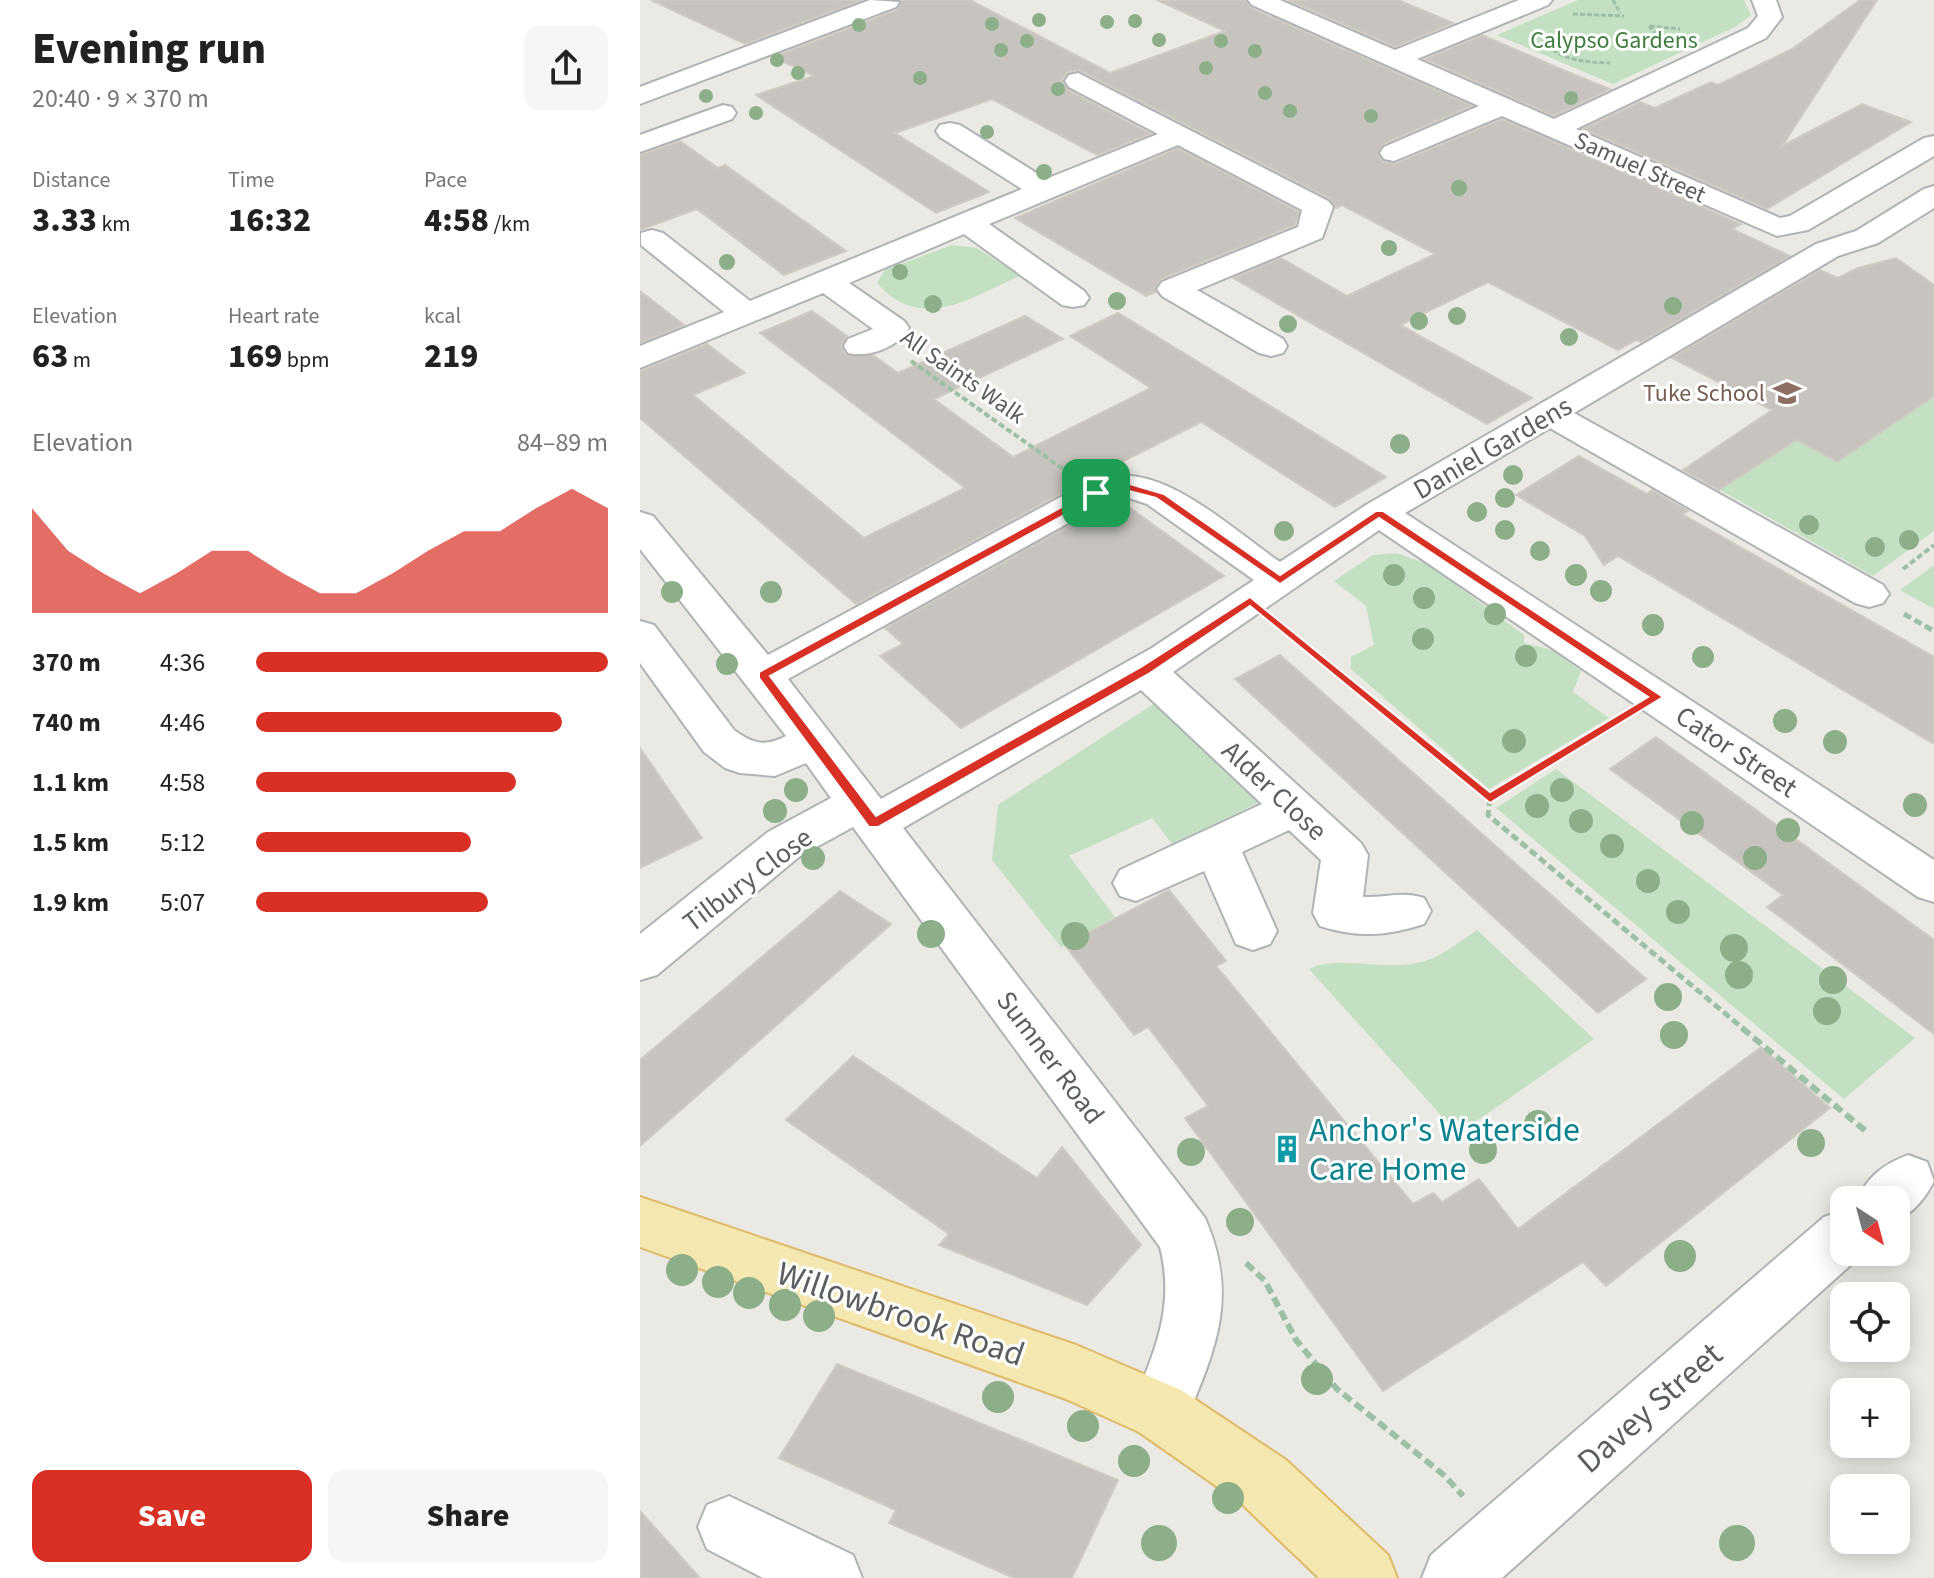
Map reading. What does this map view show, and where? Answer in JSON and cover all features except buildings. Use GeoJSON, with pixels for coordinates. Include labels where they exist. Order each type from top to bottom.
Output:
{"type":"FeatureCollection","features":[{"type":"Feature","properties":{"kind":"main road","name":"Willowbrook Road"},"geometry":{"type":"LineString","coordinates":[[640,1222],[1076,1374],[1160,1411]]}},
{"type":"Feature","properties":{"kind":"main road"},"geometry":{"type":"LineString","coordinates":[[1160,1411],[1264,1482],[1365,1578]]}},
{"type":"Feature","properties":{"kind":"street"},"geometry":{"type":"LineString","coordinates":[[640,96],[887,2],[882,0]]}},
{"type":"Feature","properties":{"kind":"street","name":"Samuel Street"},"geometry":{"type":"LineString","coordinates":[[1260,0],[1777,227],[1798,224],[1934,144]]}},
{"type":"Feature","properties":{"kind":"street"},"geometry":{"type":"LineString","coordinates":[[1396,59],[1540,0]]}},
{"type":"Feature","properties":{"kind":"street"},"geometry":{"type":"LineString","coordinates":[[1554,129],[1757,33],[1770,17],[1764,0]]}},
{"type":"Feature","properties":{"kind":"street"},"geometry":{"type":"LineString","coordinates":[[1078,81],[1318,207],[1311,232],[1173,289],[1271,346]]}},
{"type":"Feature","properties":{"kind":"street"},"geometry":{"type":"LineString","coordinates":[[1394,153],[1502,106]]}},
{"type":"Feature","properties":{"kind":"street"},"geometry":{"type":"LineString","coordinates":[[640,110],[674,131]]}},
{"type":"Feature","properties":{"kind":"street"},"geometry":{"type":"LineString","coordinates":[[640,144],[723,113]]}},
{"type":"Feature","properties":{"kind":"street"},"geometry":{"type":"LineString","coordinates":[[950,131],[1043,190]]}},
{"type":"Feature","properties":{"kind":"street"},"geometry":{"type":"LineString","coordinates":[[640,358],[1178,135]]}},
{"type":"Feature","properties":{"kind":"street","name":"Daniel Gardens"},"geometry":{"type":"LineString","coordinates":[[866,814],[1145,670],[1379,513],[1827,250],[1867,237],[1934,195]]}},
{"type":"Feature","properties":{"kind":"street"},"geometry":{"type":"LineString","coordinates":[[967,223],[1073,298]]}},
{"type":"Feature","properties":{"kind":"street"},"geometry":{"type":"LineString","coordinates":[[652,239],[748,315]]}},
{"type":"Feature","properties":{"kind":"street"},"geometry":{"type":"LineString","coordinates":[[826,281],[893,328],[869,342]]}},
{"type":"Feature","properties":{"kind":"street"},"geometry":{"type":"LineString","coordinates":[[1551,414],[1869,594]]}},
{"type":"Feature","properties":{"kind":"street"},"geometry":{"type":"LineString","coordinates":[[763,675],[1096,493],[1130,487],[1160,496],[1265,591]]}},
{"type":"Feature","properties":{"kind":"street","name":"Cator Street"},"geometry":{"type":"LineString","coordinates":[[1379,513],[1934,884]]}},
{"type":"Feature","properties":{"kind":"street","name":"Sumner Road"},"geometry":{"type":"LineString","coordinates":[[640,524],[763,675],[1185,1236],[1196,1270],[1196,1318],[1160,1411]]}},
{"type":"Feature","properties":{"kind":"street"},"geometry":{"type":"LineString","coordinates":[[640,634],[719,741],[740,757],[775,760],[812,742]]}},
{"type":"Feature","properties":{"kind":"street","name":"Alder Close"},"geometry":{"type":"LineString","coordinates":[[1145,670],[1345,855],[1337,913],[1388,917],[1407,911]]}},
{"type":"Feature","properties":{"kind":"street"},"geometry":{"type":"LineString","coordinates":[[1136,883],[1294,808]]}},
{"type":"Feature","properties":{"kind":"street","name":"Tilbury Close"},"geometry":{"type":"LineString","coordinates":[[640,961],[784,844],[866,814]]}},
{"type":"Feature","properties":{"kind":"street"},"geometry":{"type":"LineString","coordinates":[[1216,845],[1253,931]]}},
{"type":"Feature","properties":{"kind":"street","name":"Davey Street"},"geometry":{"type":"LineString","coordinates":[[1454,1578],[1830,1247]]}},
{"type":"Feature","properties":{"kind":"street"},"geometry":{"type":"LineString","coordinates":[[729,1527],[830,1578]]}},
{"type":"Feature","properties":{"kind":"path"},"geometry":{"type":"LineString","coordinates":[[1570,15],[1600,13],[1624,16],[1617,11],[1613,0]]}},
{"type":"Feature","properties":{"kind":"path"},"geometry":{"type":"LineString","coordinates":[[1649,26],[1661,37],[1658,50]]}},
{"type":"Feature","properties":{"kind":"path"},"geometry":{"type":"LineString","coordinates":[[1540,29],[1539,37],[1543,44],[1559,54],[1588,62],[1610,63]]}},
{"type":"Feature","properties":{"kind":"path","name":"All Saints Walk"},"geometry":{"type":"LineString","coordinates":[[869,342],[1096,493]]}},
{"type":"Feature","properties":{"kind":"path"},"geometry":{"type":"LineString","coordinates":[[1265,591],[1490,798]]}},
{"type":"Feature","properties":{"kind":"path"},"geometry":{"type":"LineString","coordinates":[[1490,798],[1657,697]]}},
{"type":"Feature","properties":{"kind":"path"},"geometry":{"type":"LineString","coordinates":[[1490,798],[1488,815],[1868,1133]]}},
{"type":"Feature","properties":{"kind":"path"},"geometry":{"type":"LineString","coordinates":[[1296,1340],[1337,1389],[1445,1476],[1467,1500]]}},
{"type":"Feature","properties":{"kind":"green space","name":"Calypso Gardens"},"geometry":{"type":"Polygon","coordinates":[[[1578,0],[1744,0],[1751,15],[1737,26],[1613,84],[1497,35],[1578,0]]]}},
{"type":"Feature","properties":{"kind":"green space"},"geometry":{"type":"Polygon","coordinates":[[[952,245],[977,248],[1020,276],[965,301],[929,309],[911,306],[894,298],[877,283],[885,270],[952,245]]]}},
{"type":"Feature","properties":{"kind":"green space"},"geometry":{"type":"Polygon","coordinates":[[[1934,396],[1934,531],[1873,576],[1720,490],[1797,440],[1838,462],[1934,396]]]}},
{"type":"Feature","properties":{"kind":"green space"},"geometry":{"type":"Polygon","coordinates":[[[1396,553],[1428,564],[1524,635],[1524,643],[1553,650],[1581,671],[1573,692],[1609,718],[1489,789],[1351,669],[1351,657],[1374,645],[1366,606],[1334,581],[1373,555],[1396,553]]]}},
{"type":"Feature","properties":{"kind":"green space"},"geometry":{"type":"Polygon","coordinates":[[[1934,565],[1934,609],[1900,590],[1934,565]]]}},
{"type":"Feature","properties":{"kind":"green space"},"geometry":{"type":"Polygon","coordinates":[[[1155,703],[1258,803],[1172,844],[1152,818],[1069,856],[1115,917],[1061,947],[992,860],[998,805],[1155,703]]]}},
{"type":"Feature","properties":{"kind":"green space"},"geometry":{"type":"Polygon","coordinates":[[[1556,769],[1915,1038],[1844,1099],[1496,808],[1556,769]]]}},
{"type":"Feature","properties":{"kind":"green space"},"geometry":{"type":"Polygon","coordinates":[[[1477,930],[1594,1039],[1458,1134],[1309,969],[1335,963],[1414,964],[1441,954],[1477,930]]]}},
{"type":"Feature","properties":{"kind":"place","name":"Tuke School"},"geometry":{"type":"Point","coordinates":[1787,393]}},
{"type":"Feature","properties":{"kind":"place","name":"Anchor's Waterside Care Home"},"geometry":{"type":"Point","coordinates":[1287,1149]}},
{"type":"Feature","properties":{"kind":"route"},"geometry":{"type":"LineString","coordinates":[[1130,487],[1160,496],[1280,580],[1379,513],[1657,697],[1490,798],[1250,601],[1145,670],[874,824],[763,675],[1096,493],[1130,487]]}}]}
